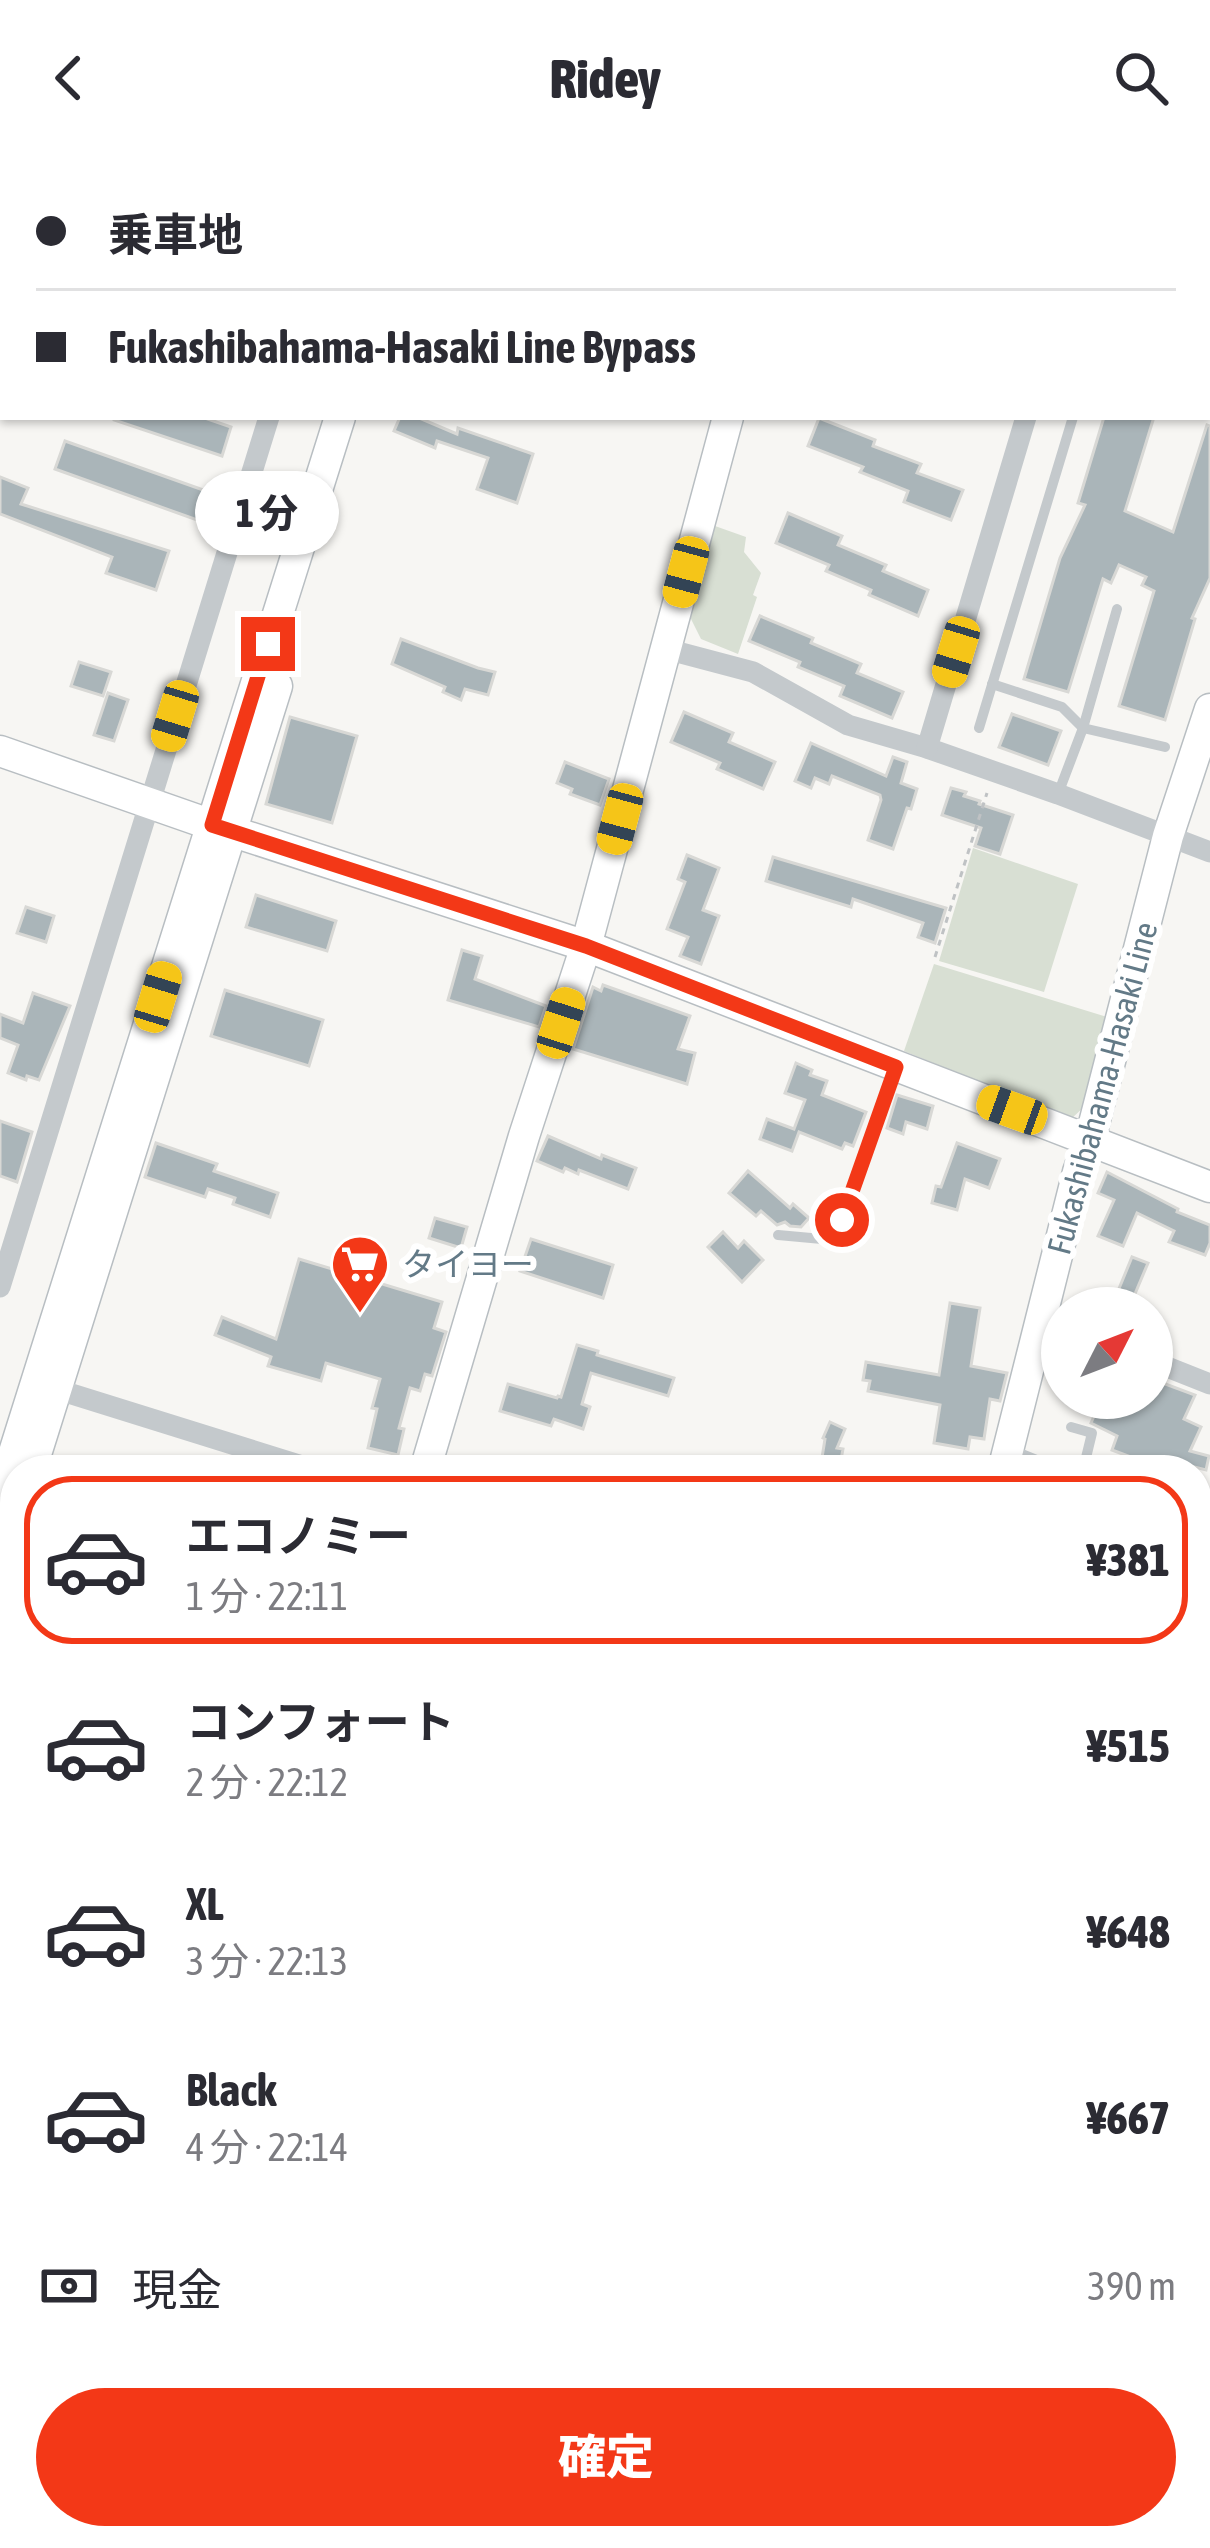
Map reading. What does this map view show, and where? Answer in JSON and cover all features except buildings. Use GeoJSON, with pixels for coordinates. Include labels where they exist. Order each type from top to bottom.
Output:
{"type":"FeatureCollection","features":[{"type":"Feature","properties":{"kind":"main road"},"geometry":{"type":"LineString","coordinates":[[222,828],[339,420]]}},
{"type":"Feature","properties":{"kind":"main road"},"geometry":{"type":"LineString","coordinates":[[17,1455],[46,1386],[222,828],[360,420]]}},
{"type":"Feature","properties":{"kind":"main road"},"geometry":{"type":"LineString","coordinates":[[429,1455],[586,946],[727,420]]}},
{"type":"Feature","properties":{"kind":"main road","name":"Fukashibahama-Hasaki Line"},"geometry":{"type":"LineString","coordinates":[[1058,1287],[1078,1172],[1168,836],[1210,709]]}},
{"type":"Feature","properties":{"kind":"main road"},"geometry":{"type":"LineString","coordinates":[[0,751],[586,946],[1210,1187]]}},
{"type":"Feature","properties":{"kind":"main road","name":"Fukashibahama-Hasaki Line"},"geometry":{"type":"LineString","coordinates":[[1007,1455],[1041,1354]]}},
{"type":"Feature","properties":{"kind":"main road"},"geometry":{"type":"LineString","coordinates":[[34,1455],[46,1386]]}},
{"type":"Feature","properties":{"kind":"street"},"geometry":{"type":"LineString","coordinates":[[0,1287],[267,420]]}},
{"type":"Feature","properties":{"kind":"street"},"geometry":{"type":"LineString","coordinates":[[927,748],[1025,420]]}},
{"type":"Feature","properties":{"kind":"street"},"geometry":{"type":"LineString","coordinates":[[666,650],[753,672],[848,725],[1058,794],[1210,853]]}},
{"type":"Feature","properties":{"kind":"street"},"geometry":{"type":"LineString","coordinates":[[1173,1369],[1210,1384]]}},
{"type":"Feature","properties":{"kind":"street"},"geometry":{"type":"LineString","coordinates":[[46,1386],[267,1455]]}},
{"type":"Feature","properties":{"kind":"lane"},"geometry":{"type":"LineString","coordinates":[[979,728],[1072,420]]}},
{"type":"Feature","properties":{"kind":"lane"},"geometry":{"type":"LineString","coordinates":[[1058,794],[1083,728],[1117,609]]}},
{"type":"Feature","properties":{"kind":"lane"},"geometry":{"type":"LineString","coordinates":[[992,684],[1062,707],[1083,728],[1165,747]]}},
{"type":"Feature","properties":{"kind":"lane"},"geometry":{"type":"LineString","coordinates":[[778,1235],[822,1239],[842,1220],[896,1067]]}},
{"type":"Feature","properties":{"kind":"lane"},"geometry":{"type":"LineString","coordinates":[[1071,1427],[1092,1433],[1087,1455]]}},
{"type":"Feature","properties":{"kind":"path"},"geometry":{"type":"LineString","coordinates":[[935,957],[994,772]]}},
{"type":"Feature","properties":{"kind":"shaded area"},"geometry":{"type":"Polygon","coordinates":[[[715,526],[746,537],[744,552],[761,573],[738,654],[701,639],[688,613],[715,526]]]}},
{"type":"Feature","properties":{"kind":"shaded area"},"geometry":{"type":"Polygon","coordinates":[[[973,848],[1078,884],[1044,992],[939,961],[973,848]]]}},
{"type":"Feature","properties":{"kind":"shaded area"},"geometry":{"type":"Polygon","coordinates":[[[934,964],[1107,1017],[1084,1107],[1071,1119],[904,1051],[934,964]]]}},
{"type":"Feature","properties":{"kind":"place","name":"タイヨー"},"geometry":{"type":"Point","coordinates":[360,1315]}},
{"type":"Feature","properties":{"kind":"route"},"geometry":{"type":"LineString","coordinates":[[268,644],[212,825],[586,946],[896,1067],[842,1220]]}}]}
